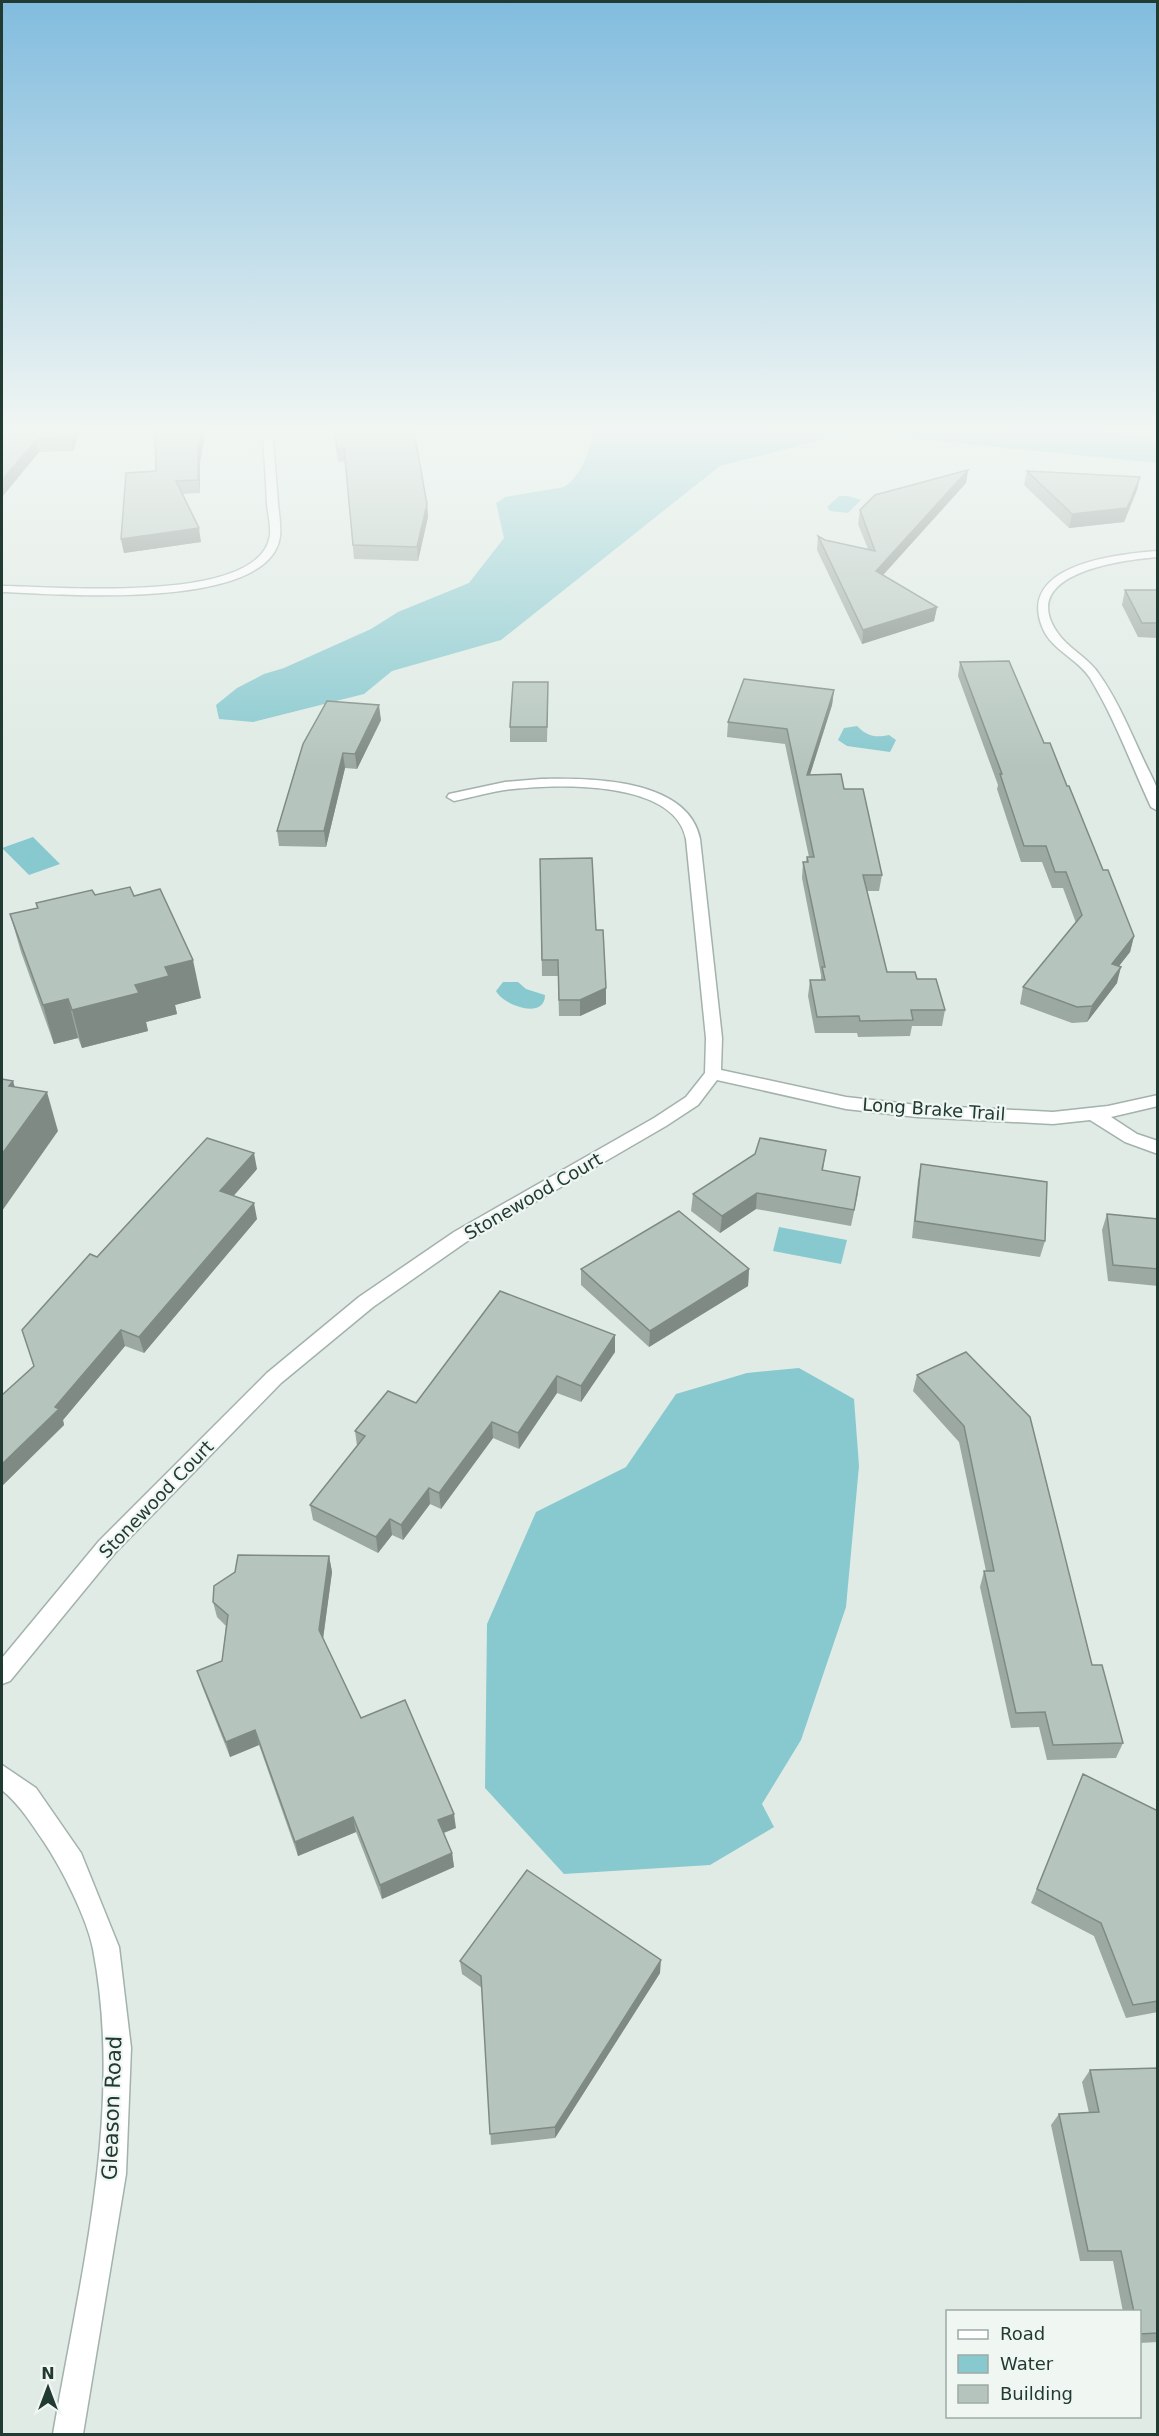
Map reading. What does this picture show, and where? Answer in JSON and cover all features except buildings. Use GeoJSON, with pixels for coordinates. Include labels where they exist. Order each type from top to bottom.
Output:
{"type":"FeatureCollection","features":[{"type":"Feature","properties":{"kind":"street"},"geometry":{"type":"LineString","coordinates":[[2,589],[148,590],[212,584],[240,575],[262,561],[271,549],[274,540]]}},
{"type":"Feature","properties":{"kind":"street"},"geometry":{"type":"LineString","coordinates":[[1158,554],[1123,556],[1090,564],[1064,576],[1047,592],[1043,610],[1049,630],[1092,672],[1158,807]]}},
{"type":"Feature","properties":{"kind":"street"},"geometry":{"type":"LineString","coordinates":[[454,797],[520,784],[619,785],[653,796],[673,808],[689,822],[693,839],[714,1038],[713,1074]]}},
{"type":"Feature","properties":{"kind":"street","name":"Long Brake Trail"},"geometry":{"type":"LineString","coordinates":[[713,1074],[846,1102],[918,1111],[1053,1118],[1094,1114],[1158,1100]]}},
{"type":"Feature","properties":{"kind":"street","name":"Stonewood Court"},"geometry":{"type":"LineString","coordinates":[[2,1674],[107,1547],[274,1378],[366,1302],[460,1237],[660,1122],[692,1101],[713,1074]]}},
{"type":"Feature","properties":{"kind":"street"},"geometry":{"type":"LineString","coordinates":[[1094,1114],[1131,1138],[1158,1148]]}},
{"type":"Feature","properties":{"kind":"street","name":"Gleason Road"},"geometry":{"type":"LineString","coordinates":[[2,1776],[27,1796],[72,1862],[106,1947],[118,2048],[112,2174],[68,2434]]}},
{"type":"Feature","properties":{"kind":"water"},"geometry":{"type":"Polygon","coordinates":[[[503,540],[627,540],[501,640],[392,671],[364,694],[253,722],[219,719],[216,705],[237,688],[264,674],[284,668],[371,629],[398,612],[469,583],[503,540]]]}},
{"type":"Feature","properties":{"kind":"water"},"geometry":{"type":"Polygon","coordinates":[[[857,726],[872,735],[889,735],[896,740],[890,752],[847,746],[838,740],[844,728],[857,726]]]}},
{"type":"Feature","properties":{"kind":"water"},"geometry":{"type":"Polygon","coordinates":[[[33,837],[60,864],[29,875],[2,848],[33,837]]]}},
{"type":"Feature","properties":{"kind":"water"},"geometry":{"type":"Polygon","coordinates":[[[503,982],[518,982],[526,989],[545,995],[543,1003],[532,1009],[507,1001],[496,991],[503,982]]]}},
{"type":"Feature","properties":{"kind":"water"},"geometry":{"type":"Polygon","coordinates":[[[779,1227],[847,1240],[841,1264],[773,1251],[779,1227]]]}},
{"type":"Feature","properties":{"kind":"water"},"geometry":{"type":"Polygon","coordinates":[[[799,1368],[854,1399],[859,1466],[846,1607],[801,1740],[762,1804],[774,1827],[710,1865],[564,1874],[485,1788],[487,1624],[536,1512],[626,1467],[676,1394],[747,1373],[799,1368]]]}}]}
